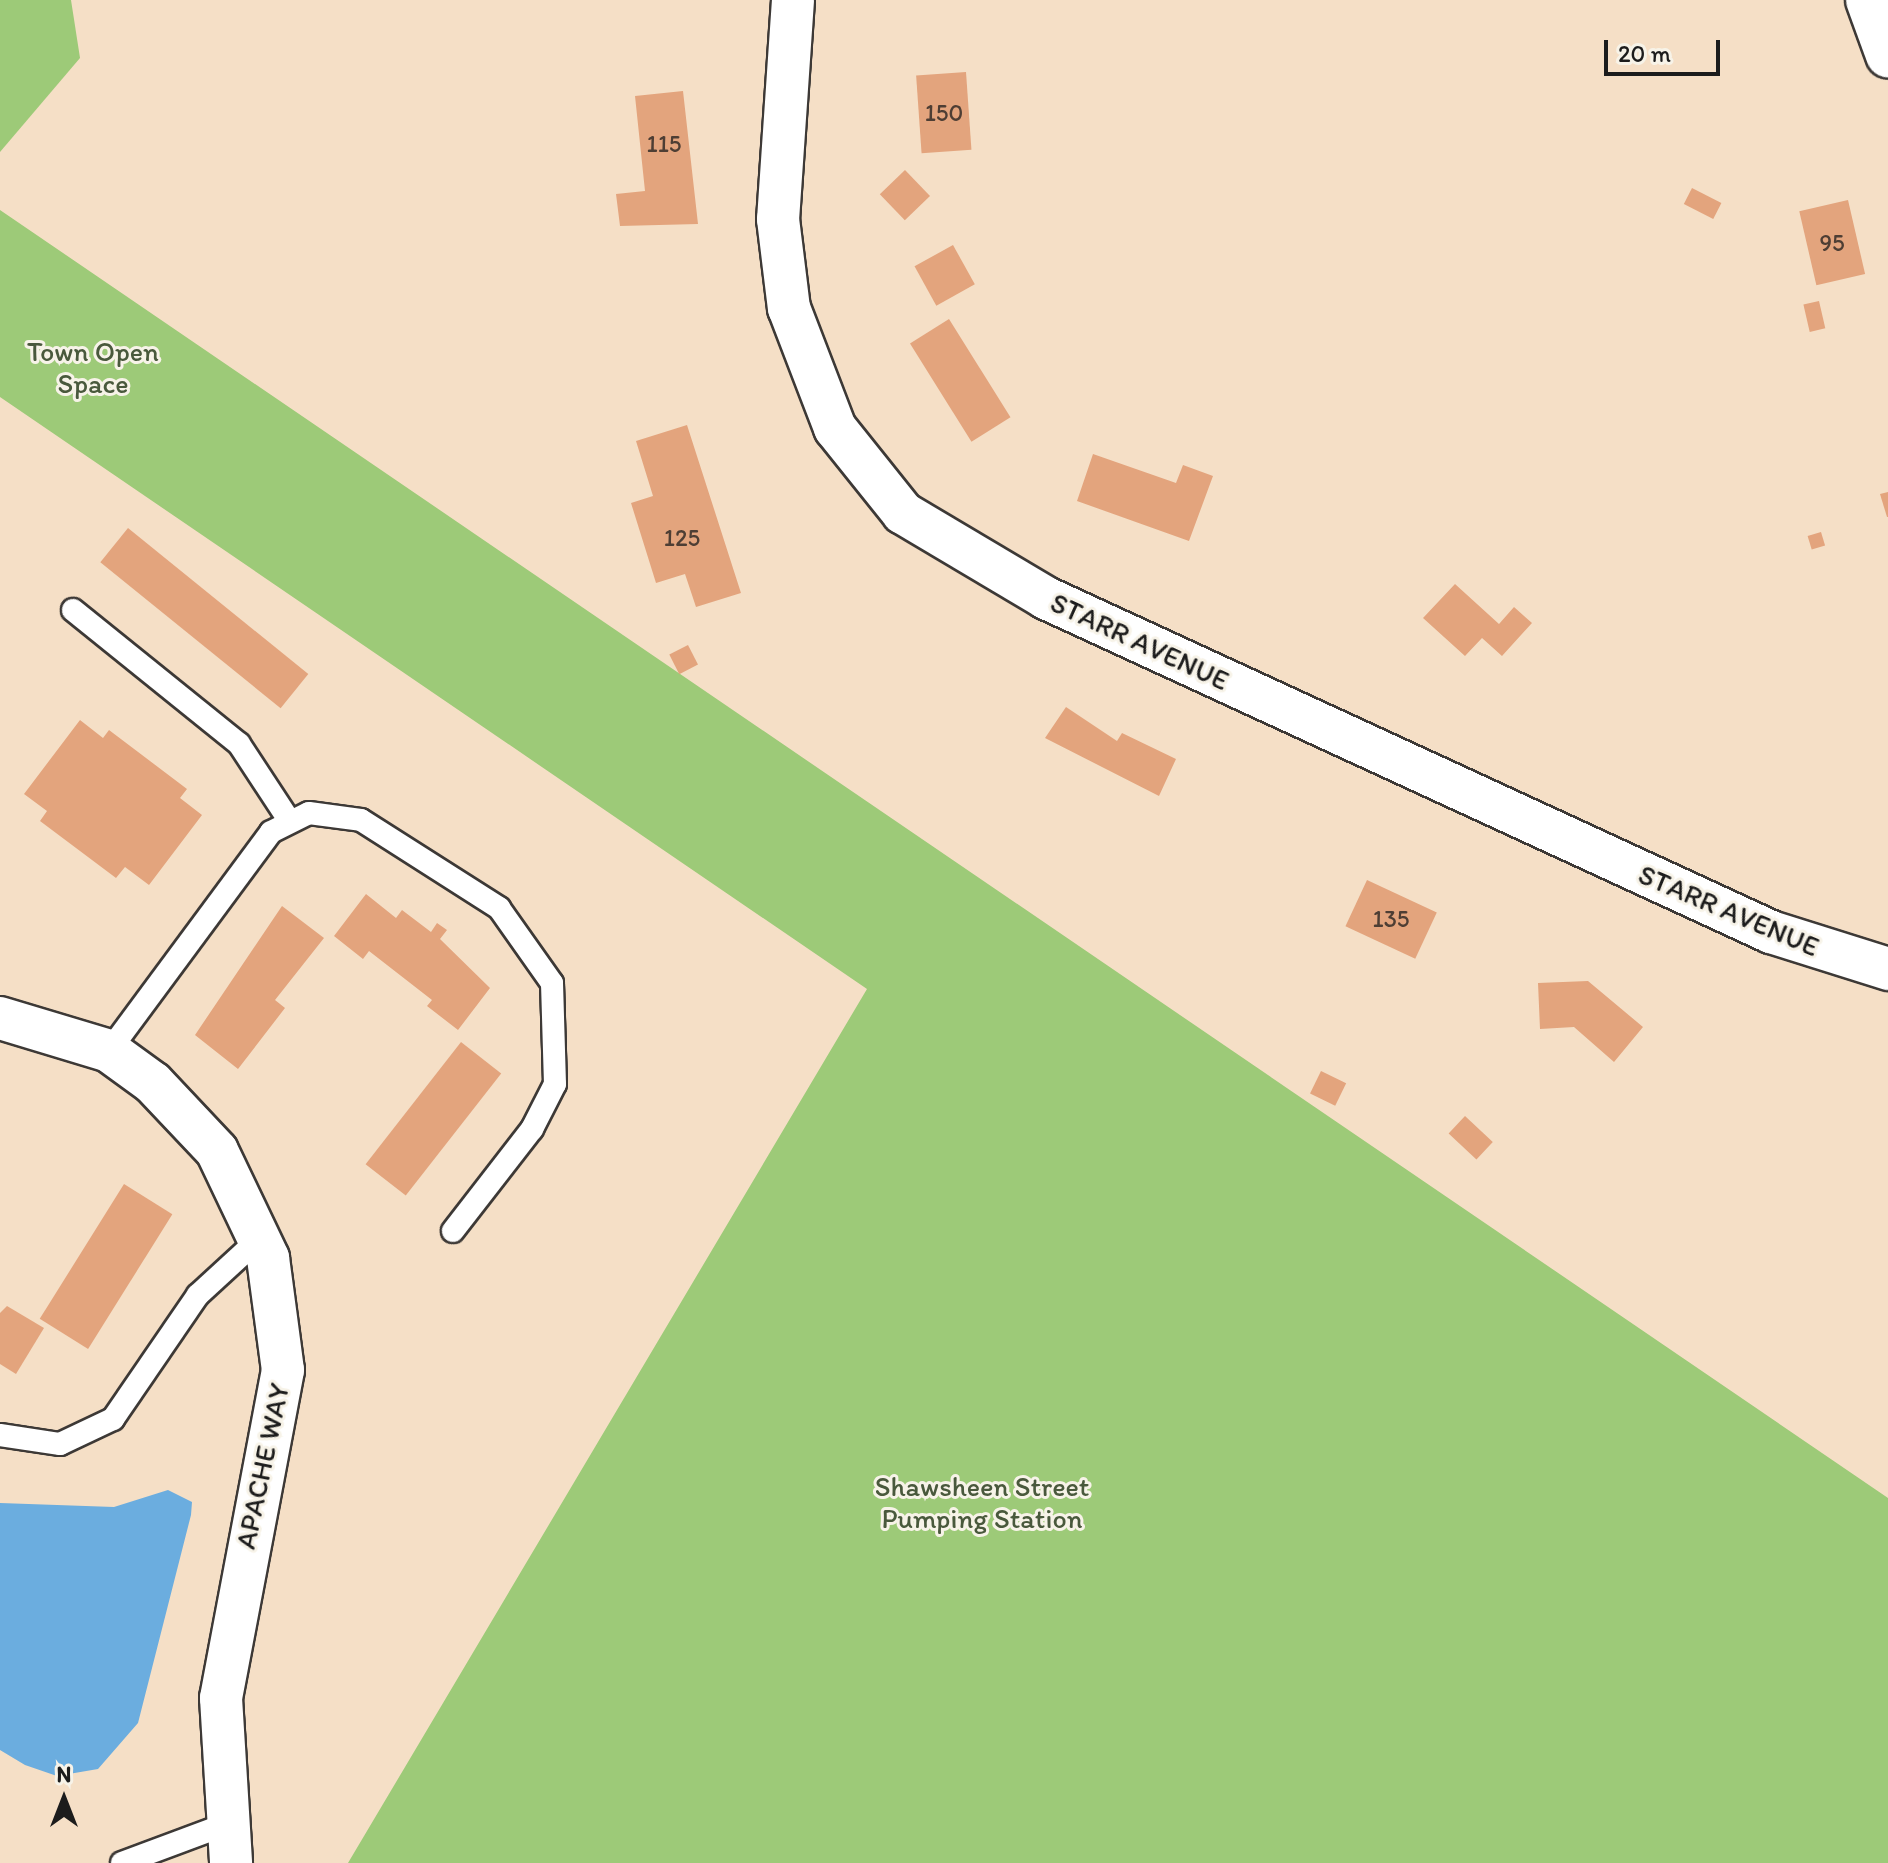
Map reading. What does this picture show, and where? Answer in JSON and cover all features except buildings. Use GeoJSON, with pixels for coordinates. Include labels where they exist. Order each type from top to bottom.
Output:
{"type":"FeatureCollection","features":[{"type":"Feature","properties":{"kind":"street","name":"STARR AVENUE"},"geometry":{"type":"LineString","coordinates":[[793,0],[778,219],[789,308],[835,428],[903,513],[1046,598],[1771,932],[1888,969]]}},
{"type":"Feature","properties":{"kind":"street"},"geometry":{"type":"LineString","coordinates":[[1868,0],[1888,55]]}},
{"type":"Feature","properties":{"kind":"street","name":"APACHE WAY"},"geometry":{"type":"LineString","coordinates":[[0,1018],[109,1051],[153,1083],[217,1151],[261,1237],[279,1305],[283,1370],[228,1639],[221,1698],[228,1844]]}},
{"type":"Feature","properties":{"kind":"lane"},"geometry":{"type":"LineString","coordinates":[[73,610],[239,744],[289,820]]}},
{"type":"Feature","properties":{"kind":"lane"},"geometry":{"type":"LineString","coordinates":[[109,1051],[271,832],[289,820],[340,814],[396,839],[499,908],[552,983],[555,1084],[532,1129],[453,1231]]}},
{"type":"Feature","properties":{"kind":"lane"},"geometry":{"type":"LineString","coordinates":[[0,1435],[60,1444],[113,1419],[198,1295],[261,1237]]}},
{"type":"Feature","properties":{"kind":"lane"},"geometry":{"type":"LineString","coordinates":[[122,1863],[228,1844]]}},
{"type":"Feature","properties":{"kind":"green space"},"geometry":{"type":"Polygon","coordinates":[[[0,0],[71,0],[80,58],[0,152],[0,0]]]}},
{"type":"Feature","properties":{"kind":"green space","name":"Shawsheen Street Pumping Station"},"geometry":{"type":"Polygon","coordinates":[[[0,210],[1888,1498],[1888,1863],[348,1863],[867,989],[0,397],[0,210]]]}},
{"type":"Feature","properties":{"kind":"water"},"geometry":{"type":"Polygon","coordinates":[[[168,1490],[192,1502],[191,1515],[138,1723],[98,1769],[57,1776],[25,1765],[0,1750],[0,1503],[114,1507],[168,1490]]]}},
{"type":"Feature","properties":{"kind":"park label","name":"Town Open Space"},"geometry":{"type":"Point","coordinates":[93,367]}}]}
